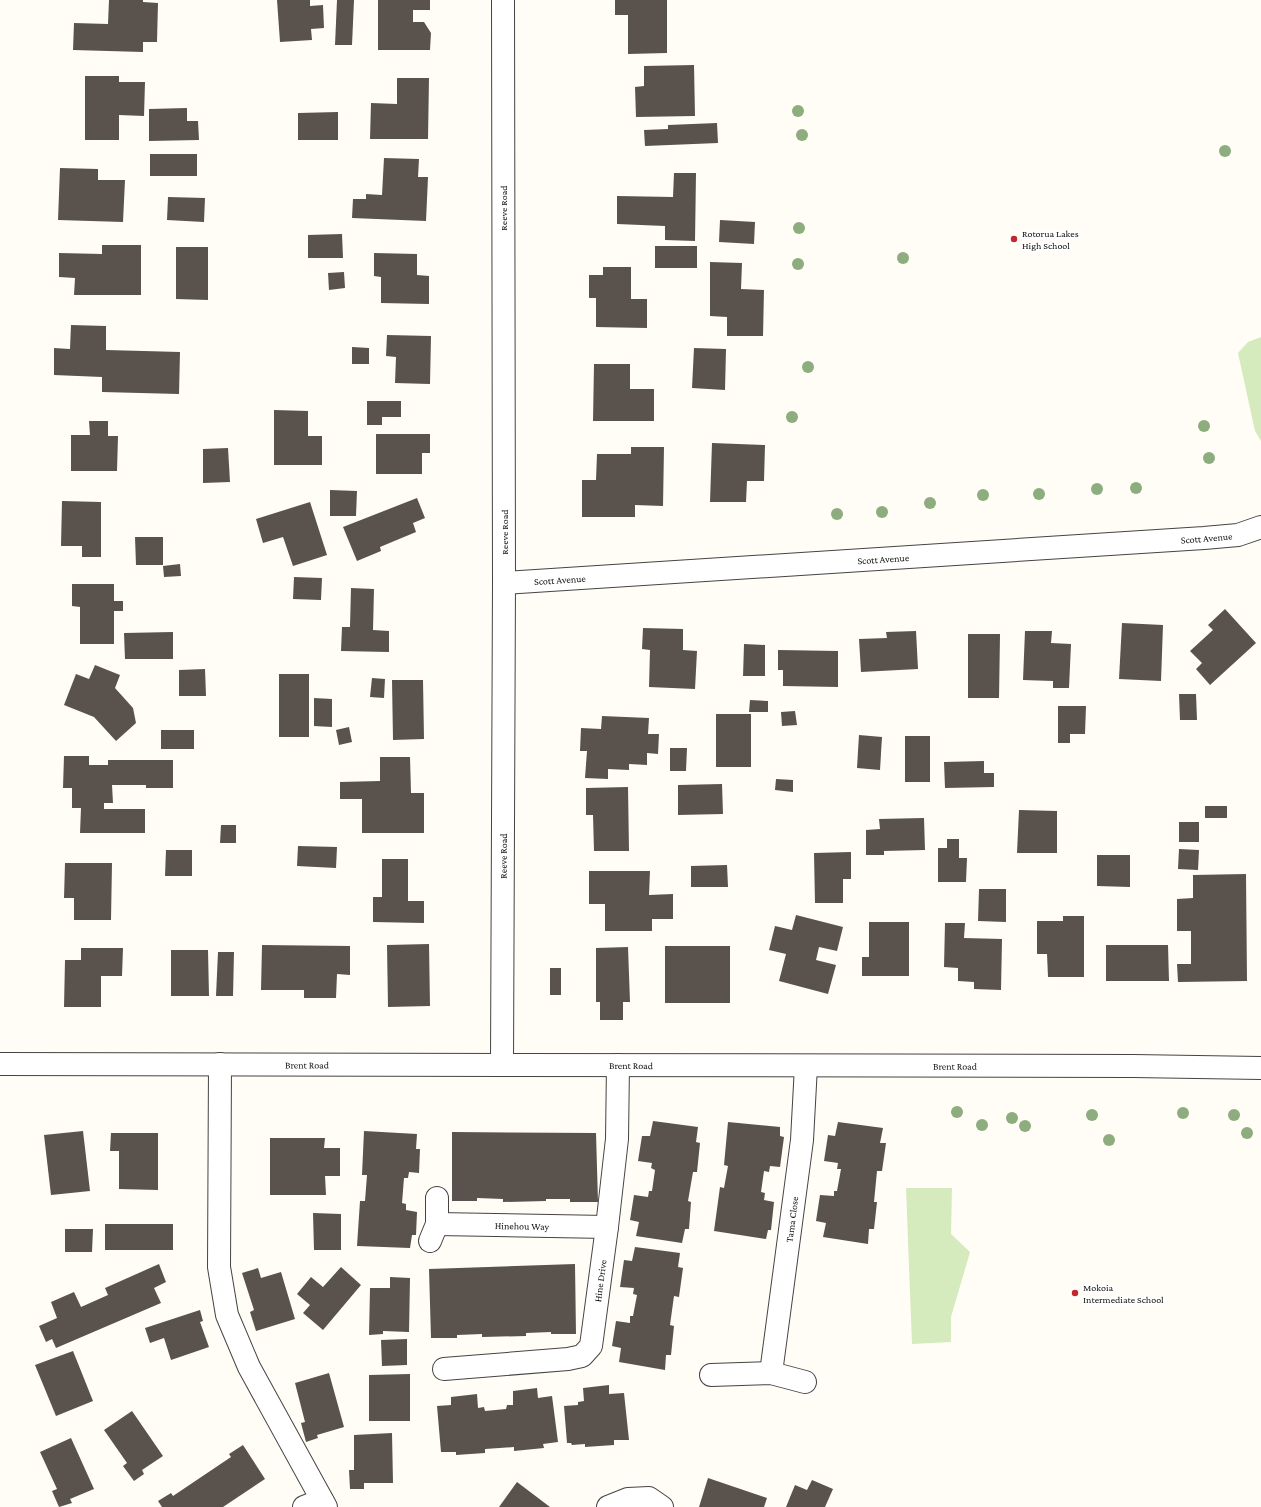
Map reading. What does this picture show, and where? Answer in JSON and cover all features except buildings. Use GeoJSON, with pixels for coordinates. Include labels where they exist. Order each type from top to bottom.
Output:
{"type":"FeatureCollection","features":[{"type":"Feature","properties":{"kind":"street","name":"Reeve Road"},"geometry":{"type":"LineString","coordinates":[[502,1064],[504,583],[503,0]]}},
{"type":"Feature","properties":{"kind":"street","name":"Scott Avenue"},"geometry":{"type":"LineString","coordinates":[[504,583],[1204,538],[1238,535],[1261,527]]}},
{"type":"Feature","properties":{"kind":"street","name":"Brent Road"},"geometry":{"type":"LineString","coordinates":[[0,1064],[1133,1066],[1261,1068]]}},
{"type":"Feature","properties":{"kind":"street"},"geometry":{"type":"LineString","coordinates":[[220,1064],[219,1267],[227,1315],[249,1367],[317,1505]]}},
{"type":"Feature","properties":{"kind":"street","name":"Hine Drive"},"geometry":{"type":"LineString","coordinates":[[444,1369],[568,1359],[582,1356],[591,1346],[608,1227],[618,1139],[618,1065]]}},
{"type":"Feature","properties":{"kind":"street","name":"Tama Close"},"geometry":{"type":"LineString","coordinates":[[771,1373],[802,1140],[806,1066]]}},
{"type":"Feature","properties":{"kind":"street","name":"Hinehou Way"},"geometry":{"type":"LineString","coordinates":[[437,1198],[433,1232],[608,1227]]}},
{"type":"Feature","properties":{"kind":"street"},"geometry":{"type":"LineString","coordinates":[[711,1375],[771,1373],[805,1382]]}},
{"type":"Feature","properties":{"kind":"street"},"geometry":{"type":"LineString","coordinates":[[608,1507],[628,1499],[649,1498],[662,1507]]}},
{"type":"Feature","properties":{"kind":"green space"},"geometry":{"type":"Polygon","coordinates":[[[1261,337],[1261,441],[1255,431],[1238,353],[1248,342],[1261,337]]]}},
{"type":"Feature","properties":{"kind":"green space"},"geometry":{"type":"Polygon","coordinates":[[[906,1188],[952,1188],[951,1234],[970,1252],[951,1317],[951,1342],[912,1344],[906,1188]]]}},
{"type":"Feature","properties":{"kind":"place","name":"Rotorua Lakes High School"},"geometry":{"type":"Point","coordinates":[1014,239]}},
{"type":"Feature","properties":{"kind":"place","name":"Mokoia Intermediate School"},"geometry":{"type":"Point","coordinates":[1075,1293]}}]}
